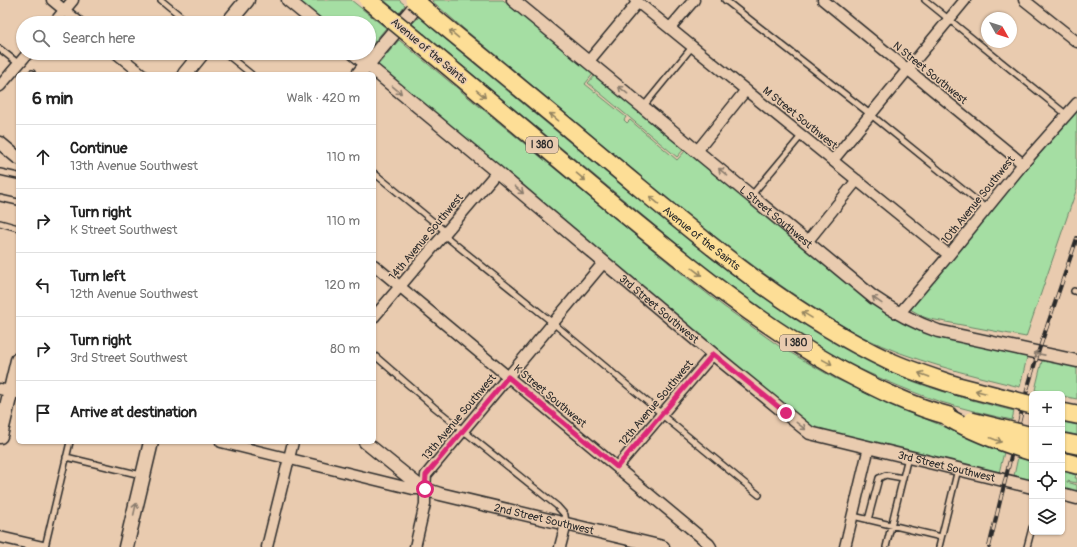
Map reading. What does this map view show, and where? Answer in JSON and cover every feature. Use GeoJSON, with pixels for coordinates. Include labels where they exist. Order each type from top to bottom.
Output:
{"type":"FeatureCollection","features":[{"type":"Feature","properties":{"kind":"highway","name":"Avenue of the Saints"},"geometry":{"type":"LineString","coordinates":[[368,0],[691,268],[763,322],[820,358],[862,381],[900,399],[946,416],[1029,435]]}},
{"type":"Feature","properties":{"kind":"highway","name":"Avenue of the Saints"},"geometry":{"type":"LineString","coordinates":[[414,0],[703,240],[774,294],[801,312],[831,330],[890,361],[958,386],[1029,404]]}},
{"type":"Feature","properties":{"kind":"highway"},"geometry":{"type":"LineString","coordinates":[[1065,408],[1077,408]]}},
{"type":"Feature","properties":{"kind":"highway"},"geometry":{"type":"LineString","coordinates":[[1065,413],[1077,415]]}},
{"type":"Feature","properties":{"kind":"highway"},"geometry":{"type":"LineString","coordinates":[[946,416],[981,434],[1029,451]]}},
{"type":"Feature","properties":{"kind":"highway"},"geometry":{"type":"LineString","coordinates":[[1065,443],[1077,445]]}},
{"type":"Feature","properties":{"kind":"highway"},"geometry":{"type":"LineString","coordinates":[[1065,462],[1077,465]]}},
{"type":"Feature","properties":{"kind":"main road"},"geometry":{"type":"LineString","coordinates":[[234,16],[247,0]]}},
{"type":"Feature","properties":{"kind":"main road"},"geometry":{"type":"LineString","coordinates":[[376,54],[421,0]]}},
{"type":"Feature","properties":{"kind":"main road"},"geometry":{"type":"LineString","coordinates":[[187,72],[196,60]]}},
{"type":"Feature","properties":{"kind":"main road"},"geometry":{"type":"LineString","coordinates":[[363,69],[371,60]]}},
{"type":"Feature","properties":{"kind":"main road"},"geometry":{"type":"LineString","coordinates":[[0,436],[16,368]]}},
{"type":"Feature","properties":{"kind":"main road"},"geometry":{"type":"LineString","coordinates":[[126,547],[151,444]]}},
{"type":"Feature","properties":{"kind":"street"},"geometry":{"type":"LineString","coordinates":[[52,0],[71,16]]}},
{"type":"Feature","properties":{"kind":"street"},"geometry":{"type":"LineString","coordinates":[[59,16],[73,0]]}},
{"type":"Feature","properties":{"kind":"street"},"geometry":{"type":"LineString","coordinates":[[288,0],[307,16]]}},
{"type":"Feature","properties":{"kind":"street","name":"L Street Southwest"},"geometry":{"type":"LineString","coordinates":[[513,0],[873,297],[899,314],[924,326],[938,330],[1077,362]]}},
{"type":"Feature","properties":{"kind":"street"},"geometry":{"type":"LineString","coordinates":[[670,28],[694,0]]}},
{"type":"Feature","properties":{"kind":"street","name":"N Street Southwest"},"geometry":{"type":"LineString","coordinates":[[823,0],[1023,164]]}},
{"type":"Feature","properties":{"kind":"street"},"geometry":{"type":"LineString","coordinates":[[833,160],[965,0]]}},
{"type":"Feature","properties":{"kind":"street"},"geometry":{"type":"LineString","coordinates":[[1024,0],[1077,42]]}},
{"type":"Feature","properties":{"kind":"street"},"geometry":{"type":"LineString","coordinates":[[588,62],[636,1]]}},
{"type":"Feature","properties":{"kind":"street","name":"M Street Southwest"},"geometry":{"type":"LineString","coordinates":[[636,1],[949,255]]}},
{"type":"Feature","properties":{"kind":"street"},"geometry":{"type":"LineString","coordinates":[[0,86],[22,60]]}},
{"type":"Feature","properties":{"kind":"street"},"geometry":{"type":"LineString","coordinates":[[125,60],[140,72]]}},
{"type":"Feature","properties":{"kind":"street","name":"3rd Street Southwest"},"geometry":{"type":"LineString","coordinates":[[357,60],[363,69]]}},
{"type":"Feature","properties":{"kind":"street","name":"3rd Street Southwest"},"geometry":{"type":"LineString","coordinates":[[376,79],[497,172],[713,354],[810,433],[1029,486]]}},
{"type":"Feature","properties":{"kind":"street"},"geometry":{"type":"LineString","coordinates":[[697,151],[746,90]]}},
{"type":"Feature","properties":{"kind":"street","name":"10th Avenue Southwest"},"geometry":{"type":"LineString","coordinates":[[899,314],[1023,164],[1077,103]]}},
{"type":"Feature","properties":{"kind":"street"},"geometry":{"type":"LineString","coordinates":[[1,145],[16,156]]}},
{"type":"Feature","properties":{"kind":"street","name":"14th Avenue Southwest"},"geometry":{"type":"LineString","coordinates":[[376,315],[497,172]]}},
{"type":"Feature","properties":{"kind":"street"},"geometry":{"type":"LineString","coordinates":[[807,242],[857,180]]}},
{"type":"Feature","properties":{"kind":"street","name":"13th Avenue Southwest"},"geometry":{"type":"LineString","coordinates":[[415,547],[425,504],[421,486],[426,475],[604,262]]}},
{"type":"Feature","properties":{"kind":"street","name":"K Street Southwest"},"geometry":{"type":"LineString","coordinates":[[376,267],[711,547]]}},
{"type":"Feature","properties":{"kind":"street","name":"12th Avenue Southwest"},"geometry":{"type":"LineString","coordinates":[[617,467],[713,354]]}},
{"type":"Feature","properties":{"kind":"street","name":"2nd Street Southwest"},"geometry":{"type":"LineString","coordinates":[[230,444],[413,489],[421,486],[440,494],[663,547]]}},
{"type":"Feature","properties":{"kind":"street"},"geometry":{"type":"LineString","coordinates":[[267,547],[292,444]]}},
{"type":"Feature","properties":{"kind":"street"},"geometry":{"type":"LineString","coordinates":[[368,444],[421,486]]}},
{"type":"Feature","properties":{"kind":"street"},"geometry":{"type":"LineString","coordinates":[[845,547],[869,447]]}},
{"type":"Feature","properties":{"kind":"street"},"geometry":{"type":"LineString","coordinates":[[1065,495],[1077,498]]}},
{"type":"Feature","properties":{"kind":"street"},"geometry":{"type":"LineString","coordinates":[[560,547],[566,524]]}},
{"type":"Feature","properties":{"kind":"street"},"geometry":{"type":"LineString","coordinates":[[0,537],[44,547]]}},
{"type":"Feature","properties":{"kind":"lane"},"geometry":{"type":"LineString","coordinates":[[161,0],[180,16]]}},
{"type":"Feature","properties":{"kind":"lane"},"geometry":{"type":"LineString","coordinates":[[726,0],[987,209]]}},
{"type":"Feature","properties":{"kind":"lane"},"geometry":{"type":"LineString","coordinates":[[925,0],[1067,115]]}},
{"type":"Feature","properties":{"kind":"lane"},"geometry":{"type":"LineString","coordinates":[[643,107],[692,46]]}},
{"type":"Feature","properties":{"kind":"lane"},"geometry":{"type":"LineString","coordinates":[[0,49],[19,64]]}},
{"type":"Feature","properties":{"kind":"lane"},"geometry":{"type":"LineString","coordinates":[[234,60],[249,72]]}},
{"type":"Feature","properties":{"kind":"lane"},"geometry":{"type":"LineString","coordinates":[[751,196],[802,135]]}},
{"type":"Feature","properties":{"kind":"lane"},"geometry":{"type":"LineString","coordinates":[[0,172],[16,176]]}},
{"type":"Feature","properties":{"kind":"lane"},"geometry":{"type":"LineString","coordinates":[[376,175],[759,495]]}},
{"type":"Feature","properties":{"kind":"lane"},"geometry":{"type":"LineString","coordinates":[[0,198],[16,202]]}},
{"type":"Feature","properties":{"kind":"lane"},"geometry":{"type":"LineString","coordinates":[[0,223],[16,227]]}},
{"type":"Feature","properties":{"kind":"lane"},"geometry":{"type":"LineString","coordinates":[[376,357],[434,407],[557,506],[565,515],[566,524]]}},
{"type":"Feature","properties":{"kind":"lane"},"geometry":{"type":"LineString","coordinates":[[44,547],[69,444]]}},
{"type":"Feature","properties":{"kind":"lane"},"geometry":{"type":"LineString","coordinates":[[66,457],[143,476]]}},
{"type":"Feature","properties":{"kind":"lane"},"geometry":{"type":"LineString","coordinates":[[886,547],[908,457]]}},
{"type":"Feature","properties":{"kind":"lane"},"geometry":{"type":"LineString","coordinates":[[939,547],[958,468]]}},
{"type":"Feature","properties":{"kind":"lane"},"geometry":{"type":"LineString","coordinates":[[868,520],[879,478],[886,475],[903,478]]}},
{"type":"Feature","properties":{"kind":"lane"},"geometry":{"type":"LineString","coordinates":[[853,516],[941,537]]}},
{"type":"Feature","properties":{"kind":"lane"},"geometry":{"type":"LineString","coordinates":[[1027,547],[1030,535]]}},
{"type":"Feature","properties":{"kind":"green space"},"geometry":{"type":"Polygon","coordinates":[[[297,0],[351,0],[371,16],[316,16],[297,0]]]}},
{"type":"Feature","properties":{"kind":"green space"},"geometry":{"type":"Polygon","coordinates":[[[384,0],[399,0],[405,5],[399,13],[384,0]]]}},
{"type":"Feature","properties":{"kind":"green space"},"geometry":{"type":"Polygon","coordinates":[[[432,0],[503,0],[593,74],[585,84],[626,117],[624,120],[627,123],[630,120],[677,160],[686,150],[883,310],[906,324],[932,335],[1027,357],[1020,387],[940,366],[882,346],[852,331],[819,311],[723,243],[464,29],[432,0]]]}},
{"type":"Feature","properties":{"kind":"green space"},"geometry":{"type":"Polygon","coordinates":[[[419,17],[686,238],[717,263],[781,309],[848,351],[883,369],[931,388],[1014,411],[1012,420],[941,402],[890,382],[860,369],[818,347],[778,321],[701,264],[412,24],[419,17]]]}},
{"type":"Feature","properties":{"kind":"green space"},"geometry":{"type":"Polygon","coordinates":[[[376,20],[386,28],[376,40],[376,20]]]}},
{"type":"Feature","properties":{"kind":"green space"},"geometry":{"type":"Polygon","coordinates":[[[399,40],[723,306],[779,346],[834,378],[885,402],[945,427],[1005,448],[999,473],[811,427],[380,67],[378,65],[399,40]]]}},
{"type":"Feature","properties":{"kind":"green space"},"geometry":{"type":"Polygon","coordinates":[[[595,75],[684,149],[677,157],[588,83],[595,75]]]}},
{"type":"Feature","properties":{"kind":"green space"},"geometry":{"type":"Polygon","coordinates":[[[1077,111],[1077,188],[1026,337],[930,319],[910,309],[995,206],[1077,111]]]}},
{"type":"Feature","properties":{"kind":"green space"},"geometry":{"type":"Polygon","coordinates":[[[1044,360],[1077,367],[1077,399],[1065,397],[1065,391],[1035,390],[1042,361],[1044,360]]]}},
{"type":"Feature","properties":{"kind":"green space"},"geometry":{"type":"Polygon","coordinates":[[[1065,423],[1077,425],[1077,435],[1065,433],[1065,423]]]}},
{"type":"Feature","properties":{"kind":"green space"},"geometry":{"type":"Polygon","coordinates":[[[1019,452],[1029,455],[1029,480],[1014,476],[1019,452]]]}},
{"type":"Feature","properties":{"kind":"green space"},"geometry":{"type":"Polygon","coordinates":[[[1065,466],[1070,468],[1069,473],[1076,475],[1075,478],[1077,478],[1077,483],[1067,482],[1077,485],[1077,492],[1065,489],[1065,466]]]}},
{"type":"Feature","properties":{"kind":"railway"},"geometry":{"type":"LineString","coordinates":[[989,547],[1027,390],[1077,238]]}},
{"type":"Feature","properties":{"kind":"route"},"geometry":{"type":"LineString","coordinates":[[425,489],[426,475],[508,377],[617,467],[713,354],[786,413]]}}]}
